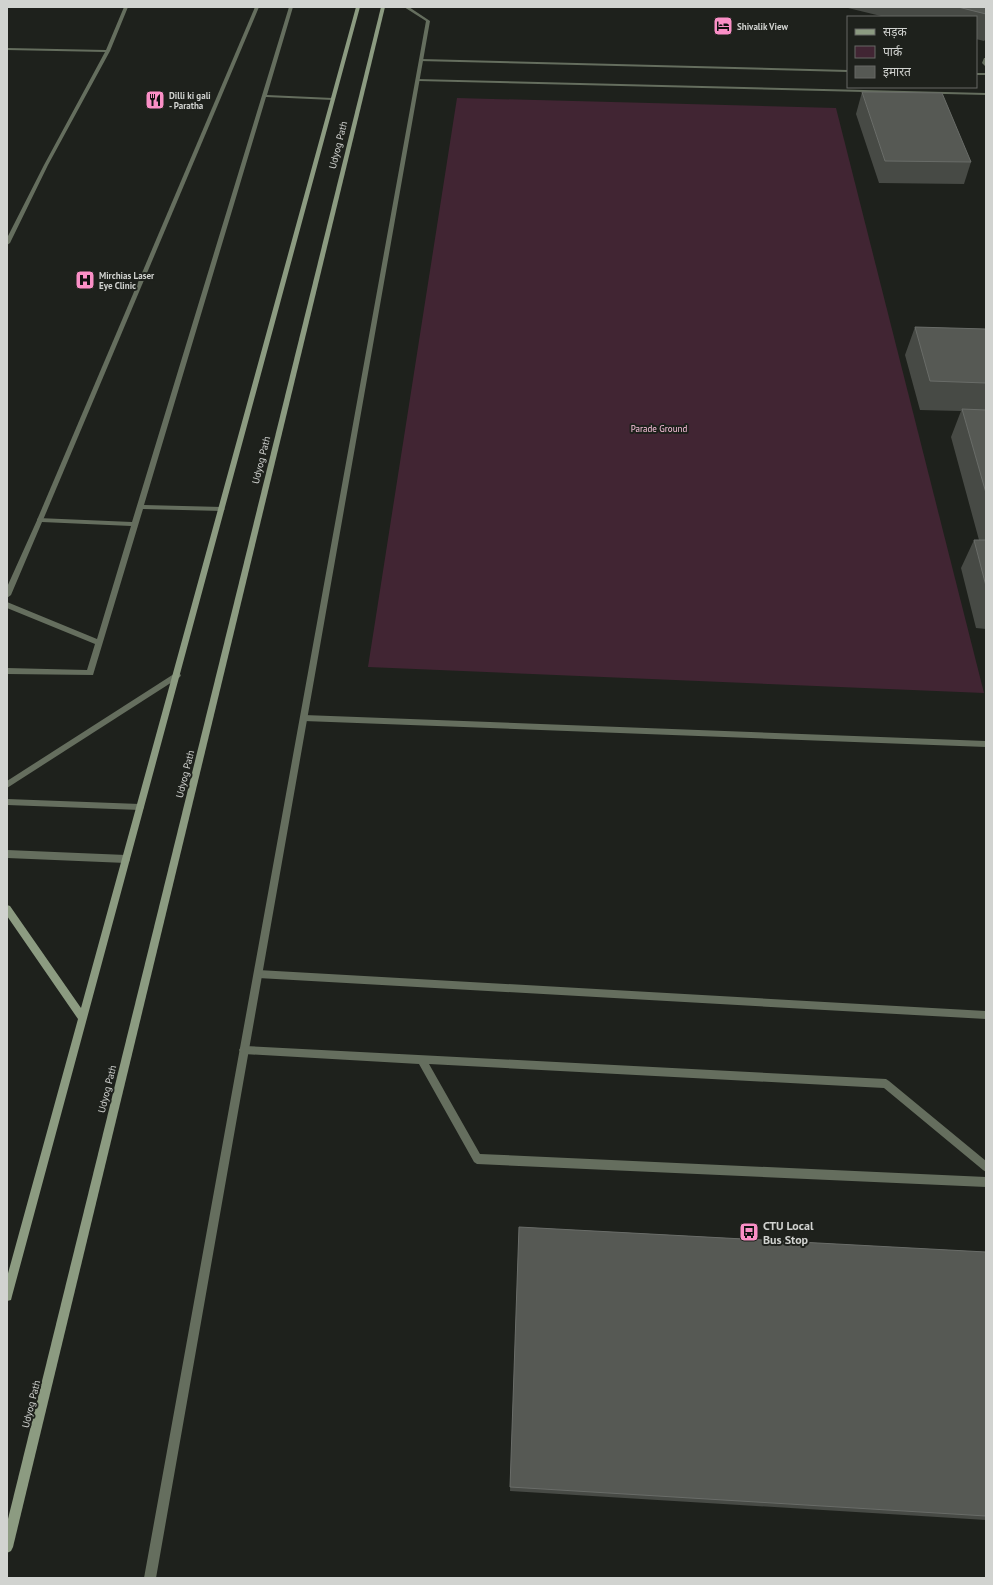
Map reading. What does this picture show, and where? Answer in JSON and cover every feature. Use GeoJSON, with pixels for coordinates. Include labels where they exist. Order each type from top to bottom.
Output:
{"type":"FeatureCollection","features":[{"type":"Feature","properties":{"kind":"main road","name":"Udyog Path"},"geometry":{"type":"LineString","coordinates":[[7,1296],[358,7]]}},
{"type":"Feature","properties":{"kind":"main road","name":"Udyog Path"},"geometry":{"type":"LineString","coordinates":[[7,1547],[383,7]]}},
{"type":"Feature","properties":{"kind":"main road"},"geometry":{"type":"LineString","coordinates":[[7,909],[83,1019]]}},
{"type":"Feature","properties":{"kind":"street"},"geometry":{"type":"LineString","coordinates":[[7,243],[46,165],[108,51],[126,7]]}},
{"type":"Feature","properties":{"kind":"street"},"geometry":{"type":"LineString","coordinates":[[7,595],[257,7]]}},
{"type":"Feature","properties":{"kind":"street"},"geometry":{"type":"LineString","coordinates":[[7,671],[90,673],[291,7]]}},
{"type":"Feature","properties":{"kind":"street"},"geometry":{"type":"LineString","coordinates":[[150,1578],[428,21],[406,7]]}},
{"type":"Feature","properties":{"kind":"street"},"geometry":{"type":"LineString","coordinates":[[7,49],[108,51]]}},
{"type":"Feature","properties":{"kind":"street"},"geometry":{"type":"LineString","coordinates":[[986,59],[984,63],[986,66]]}},
{"type":"Feature","properties":{"kind":"street"},"geometry":{"type":"LineString","coordinates":[[421,60],[847,71]]}},
{"type":"Feature","properties":{"kind":"street"},"geometry":{"type":"LineString","coordinates":[[418,80],[986,94]]}},
{"type":"Feature","properties":{"kind":"street"},"geometry":{"type":"LineString","coordinates":[[264,96],[333,99]]}},
{"type":"Feature","properties":{"kind":"street"},"geometry":{"type":"LineString","coordinates":[[140,507],[222,508]]}},
{"type":"Feature","properties":{"kind":"street"},"geometry":{"type":"LineString","coordinates":[[40,520],[135,524]]}},
{"type":"Feature","properties":{"kind":"street"},"geometry":{"type":"LineString","coordinates":[[7,605],[99,643]]}},
{"type":"Feature","properties":{"kind":"street"},"geometry":{"type":"LineString","coordinates":[[7,785],[177,675]]}},
{"type":"Feature","properties":{"kind":"street"},"geometry":{"type":"LineString","coordinates":[[304,718],[986,744]]}},
{"type":"Feature","properties":{"kind":"street"},"geometry":{"type":"LineString","coordinates":[[7,802],[140,807]]}},
{"type":"Feature","properties":{"kind":"street"},"geometry":{"type":"LineString","coordinates":[[7,854],[126,859]]}},
{"type":"Feature","properties":{"kind":"street"},"geometry":{"type":"LineString","coordinates":[[258,974],[986,1015]]}},
{"type":"Feature","properties":{"kind":"street"},"geometry":{"type":"LineString","coordinates":[[244,1050],[886,1084],[986,1167]]}},
{"type":"Feature","properties":{"kind":"street"},"geometry":{"type":"LineString","coordinates":[[421,1059],[477,1159],[986,1182]]}},
{"type":"Feature","properties":{"kind":"green space","name":"Parade Ground"},"geometry":{"type":"Polygon","coordinates":[[[457,98],[836,108],[984,693],[368,667],[457,98]]]}},
{"type":"Feature","properties":{"kind":"building"},"geometry":{"type":"Polygon","coordinates":[[[958,7],[986,7],[986,14],[958,7]]]}},
{"type":"Feature","properties":{"kind":"building"},"geometry":{"type":"Polygon","coordinates":[[[862,92],[942,93],[971,162],[885,161],[862,92]]]}},
{"type":"Feature","properties":{"kind":"building"},"geometry":{"type":"Polygon","coordinates":[[[915,327],[986,329],[986,383],[930,381],[915,327]]]}},
{"type":"Feature","properties":{"kind":"building"},"geometry":{"type":"Polygon","coordinates":[[[962,409],[986,410],[986,493],[962,409]]]}},
{"type":"Feature","properties":{"kind":"building"},"geometry":{"type":"Polygon","coordinates":[[[974,540],[986,540],[986,586],[974,540]]]}},
{"type":"Feature","properties":{"kind":"building"},"geometry":{"type":"Polygon","coordinates":[[[519,1227],[986,1252],[986,1516],[510,1487],[519,1227]]]}},
{"type":"Feature","properties":{"kind":"place","name":"Shivalik View"},"geometry":{"type":"Point","coordinates":[723,26]}},
{"type":"Feature","properties":{"kind":"place","name":"Dilli ki gali - Paratha"},"geometry":{"type":"Point","coordinates":[155,100]}},
{"type":"Feature","properties":{"kind":"place","name":"Mirchias Laser Eye Clinic"},"geometry":{"type":"Point","coordinates":[85,280]}},
{"type":"Feature","properties":{"kind":"place","name":"CTU Local Bus Stop"},"geometry":{"type":"Point","coordinates":[749,1232]}}]}
